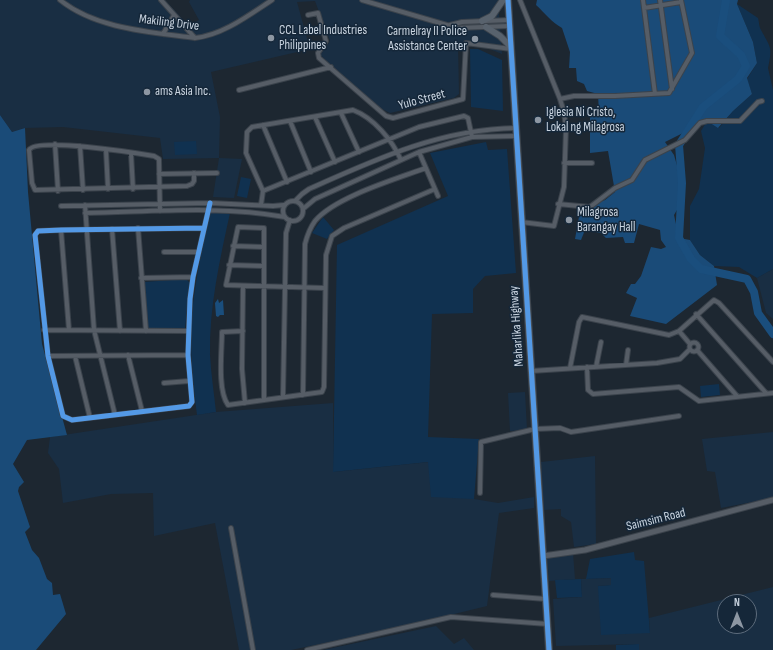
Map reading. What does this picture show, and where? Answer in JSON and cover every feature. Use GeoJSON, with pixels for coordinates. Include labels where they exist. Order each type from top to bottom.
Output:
{"type":"FeatureCollection","features":[{"type":"Feature","properties":{"kind":"highway"},"geometry":{"type":"LineString","coordinates":[[503,0],[492,16],[484,24],[500,36],[511,48]]}},
{"type":"Feature","properties":{"kind":"highway","name":"Maharlika Highway"},"geometry":{"type":"LineString","coordinates":[[508,0],[549,650]]}},
{"type":"Feature","properties":{"kind":"street","name":"Makiling Drive"},"geometry":{"type":"LineString","coordinates":[[60,0],[84,16],[115,25],[195,38],[226,29],[272,0]]}},
{"type":"Feature","properties":{"kind":"street"},"geometry":{"type":"LineString","coordinates":[[161,0],[195,38]]}},
{"type":"Feature","properties":{"kind":"street"},"geometry":{"type":"LineString","coordinates":[[362,0],[450,25],[462,22],[484,24],[509,23]]}},
{"type":"Feature","properties":{"kind":"street"},"geometry":{"type":"LineString","coordinates":[[520,0],[560,99],[566,128],[564,187],[558,204],[554,226],[521,222]]}},
{"type":"Feature","properties":{"kind":"street"},"geometry":{"type":"LineString","coordinates":[[643,0],[655,94]]}},
{"type":"Feature","properties":{"kind":"street"},"geometry":{"type":"LineString","coordinates":[[660,0],[672,89]]}},
{"type":"Feature","properties":{"kind":"street"},"geometry":{"type":"LineString","coordinates":[[560,99],[574,96],[669,93],[692,53],[681,1],[644,8]]}},
{"type":"Feature","properties":{"kind":"street","name":"Yulo Street"},"geometry":{"type":"LineString","coordinates":[[308,15],[318,13],[326,42],[318,53],[319,58],[386,116],[393,118],[463,99],[466,43],[511,48]]}},
{"type":"Feature","properties":{"kind":"street"},"geometry":{"type":"LineString","coordinates":[[163,34],[174,15]]}},
{"type":"Feature","properties":{"kind":"street"},"geometry":{"type":"LineString","coordinates":[[239,90],[331,67]]}},
{"type":"Feature","properties":{"kind":"street"},"geometry":{"type":"LineString","coordinates":[[558,204],[590,207],[616,188],[632,180],[645,160],[685,140],[700,123],[707,121],[740,121],[758,102],[762,101]]}},
{"type":"Feature","properties":{"kind":"street"},"geometry":{"type":"LineString","coordinates":[[262,206],[263,191],[246,153],[249,128],[353,110],[361,113],[390,139],[400,160]]}},
{"type":"Feature","properties":{"kind":"street"},"geometry":{"type":"LineString","coordinates":[[341,112],[359,152]]}},
{"type":"Feature","properties":{"kind":"street"},"geometry":{"type":"LineString","coordinates":[[263,191],[420,127],[464,116],[468,118],[472,131],[472,137]]}},
{"type":"Feature","properties":{"kind":"street"},"geometry":{"type":"LineString","coordinates":[[315,117],[335,162]]}},
{"type":"Feature","properties":{"kind":"street"},"geometry":{"type":"LineString","coordinates":[[290,121],[311,172]]}},
{"type":"Feature","properties":{"kind":"street"},"geometry":{"type":"LineString","coordinates":[[263,125],[286,182]]}},
{"type":"Feature","properties":{"kind":"street"},"geometry":{"type":"LineString","coordinates":[[296,201],[309,189],[397,151],[418,144],[472,131],[516,128]]}},
{"type":"Feature","properties":{"kind":"street"},"geometry":{"type":"LineString","coordinates":[[85,213],[208,210],[262,212],[285,216],[290,220],[296,220],[301,216],[303,210],[315,199],[419,152],[472,137],[516,136]]}},
{"type":"Feature","properties":{"kind":"street"},"geometry":{"type":"LineString","coordinates":[[55,144],[58,191]]}},
{"type":"Feature","properties":{"kind":"street"},"geometry":{"type":"LineString","coordinates":[[160,211],[159,187],[159,159],[154,156],[55,144],[34,145],[29,150],[35,190],[58,191],[133,189],[159,187],[192,184],[194,181],[194,173]]}},
{"type":"Feature","properties":{"kind":"street"},"geometry":{"type":"LineString","coordinates":[[80,146],[83,190]]}},
{"type":"Feature","properties":{"kind":"street"},"geometry":{"type":"LineString","coordinates":[[106,150],[108,189]]}},
{"type":"Feature","properties":{"kind":"street"},"geometry":{"type":"LineString","coordinates":[[419,152],[438,196]]}},
{"type":"Feature","properties":{"kind":"street"},"geometry":{"type":"LineString","coordinates":[[131,153],[133,189]]}},
{"type":"Feature","properties":{"kind":"street"},"geometry":{"type":"LineString","coordinates":[[564,164],[592,163]]}},
{"type":"Feature","properties":{"kind":"street"},"geometry":{"type":"LineString","coordinates":[[303,395],[305,244],[308,234],[323,214],[336,204],[426,168]]}},
{"type":"Feature","properties":{"kind":"street"},"geometry":{"type":"LineString","coordinates":[[159,174],[217,172]]}},
{"type":"Feature","properties":{"kind":"street"},"geometry":{"type":"LineString","coordinates":[[243,331],[222,332],[221,366],[224,399],[228,405],[322,392],[324,387],[324,288],[326,255],[332,236],[344,228],[435,189]]}},
{"type":"Feature","properties":{"kind":"street"},"geometry":{"type":"LineString","coordinates":[[61,206],[210,203],[262,206],[284,205],[289,201],[296,201],[300,204],[303,210]]}},
{"type":"Feature","properties":{"kind":"street"},"geometry":{"type":"LineString","coordinates":[[204,228],[61,230],[38,231],[35,235],[48,356],[63,416],[72,420],[189,406],[192,402],[189,381],[188,331],[193,277],[210,203]]}},
{"type":"Feature","properties":{"kind":"street"},"geometry":{"type":"LineString","coordinates":[[85,205],[94,330],[115,414]]}},
{"type":"Feature","properties":{"kind":"street"},"geometry":{"type":"LineString","coordinates":[[284,205],[283,211],[285,216]]}},
{"type":"Feature","properties":{"kind":"street"},"geometry":{"type":"LineString","coordinates":[[283,397],[286,233],[290,220]]}},
{"type":"Feature","properties":{"kind":"street"},"geometry":{"type":"LineString","coordinates":[[264,400],[263,286],[263,266],[264,228],[238,227],[226,285],[243,286],[263,286],[284,287],[304,287],[324,288]]}},
{"type":"Feature","properties":{"kind":"street"},"geometry":{"type":"LineString","coordinates":[[138,228],[146,331]]}},
{"type":"Feature","properties":{"kind":"street"},"geometry":{"type":"LineString","coordinates":[[112,229],[120,331]]}},
{"type":"Feature","properties":{"kind":"street"},"geometry":{"type":"LineString","coordinates":[[61,230],[69,330]]}},
{"type":"Feature","properties":{"kind":"street"},"geometry":{"type":"LineString","coordinates":[[234,246],[264,247]]}},
{"type":"Feature","properties":{"kind":"street"},"geometry":{"type":"LineString","coordinates":[[164,252],[199,252]]}},
{"type":"Feature","properties":{"kind":"street"},"geometry":{"type":"LineString","coordinates":[[229,265],[263,266]]}},
{"type":"Feature","properties":{"kind":"street"},"geometry":{"type":"LineString","coordinates":[[141,278],[193,277]]}},
{"type":"Feature","properties":{"kind":"street"},"geometry":{"type":"LineString","coordinates":[[243,286],[242,368],[245,402]]}},
{"type":"Feature","properties":{"kind":"street"},"geometry":{"type":"LineString","coordinates":[[570,368],[580,319],[582,317],[586,316],[666,335],[679,332],[711,301],[717,301],[773,362]]}},
{"type":"Feature","properties":{"kind":"street"},"geometry":{"type":"LineString","coordinates":[[696,314],[766,393]]}},
{"type":"Feature","properties":{"kind":"street"},"geometry":{"type":"LineString","coordinates":[[44,330],[188,331]]}},
{"type":"Feature","properties":{"kind":"street"},"geometry":{"type":"LineString","coordinates":[[679,332],[694,352],[697,350]]}},
{"type":"Feature","properties":{"kind":"street"},"geometry":{"type":"LineString","coordinates":[[596,367],[601,342]]}},
{"type":"Feature","properties":{"kind":"street"},"geometry":{"type":"LineString","coordinates":[[531,371],[626,365],[680,359],[690,347],[696,344],[697,350],[737,396]]}},
{"type":"Feature","properties":{"kind":"street"},"geometry":{"type":"LineString","coordinates":[[626,365],[628,350]]}},
{"type":"Feature","properties":{"kind":"street"},"geometry":{"type":"LineString","coordinates":[[128,355],[142,411]]}},
{"type":"Feature","properties":{"kind":"street"},"geometry":{"type":"LineString","coordinates":[[48,356],[188,355]]}},
{"type":"Feature","properties":{"kind":"street"},"geometry":{"type":"LineString","coordinates":[[75,356],[90,418]]}},
{"type":"Feature","properties":{"kind":"street"},"geometry":{"type":"LineString","coordinates":[[587,367],[588,390],[593,394],[680,387],[699,401],[773,393]]}},
{"type":"Feature","properties":{"kind":"street"},"geometry":{"type":"LineString","coordinates":[[164,383],[189,381]]}},
{"type":"Feature","properties":{"kind":"street"},"geometry":{"type":"LineString","coordinates":[[480,493],[481,442],[535,429],[560,428],[570,432],[679,416]]}},
{"type":"Feature","properties":{"kind":"street","name":"Saimsim Road"},"geometry":{"type":"LineString","coordinates":[[543,556],[585,550],[773,500]]}},
{"type":"Feature","properties":{"kind":"street"},"geometry":{"type":"LineString","coordinates":[[232,528],[253,650]]}},
{"type":"Feature","properties":{"kind":"street"},"geometry":{"type":"LineString","coordinates":[[492,595],[546,599]]}},
{"type":"Feature","properties":{"kind":"street"},"geometry":{"type":"LineString","coordinates":[[307,650],[451,618],[548,624]]}},
{"type":"Feature","properties":{"kind":"shaded area"},"geometry":{"type":"Polygon","coordinates":[[[0,0],[165,0],[189,26],[199,20],[189,2],[190,0],[498,0],[502,54],[480,45],[458,44],[459,94],[454,98],[390,113],[378,107],[320,55],[330,41],[315,1],[297,2],[310,49],[211,72],[220,117],[219,158],[163,159],[160,138],[63,127],[25,128],[12,132],[0,115],[0,0]]]}},
{"type":"Feature","properties":{"kind":"shaded area"},"geometry":{"type":"Polygon","coordinates":[[[537,0],[738,0],[737,4],[753,42],[757,63],[747,78],[752,94],[733,111],[718,128],[707,121],[665,142],[674,155],[682,183],[681,203],[674,215],[679,238],[690,240],[700,255],[714,266],[717,285],[666,324],[630,316],[637,298],[626,293],[631,284],[635,284],[641,276],[651,247],[661,249],[666,247],[661,240],[660,230],[639,224],[634,243],[625,243],[623,237],[606,238],[601,233],[585,230],[581,240],[575,239],[580,211],[605,200],[615,192],[608,151],[590,153],[590,115],[599,114],[598,94],[587,91],[584,84],[577,81],[576,68],[569,68],[570,52],[562,28],[551,20],[536,5],[537,0]]]}},
{"type":"Feature","properties":{"kind":"shaded area"},"geometry":{"type":"Polygon","coordinates":[[[737,4],[758,18],[760,29],[770,47],[768,68],[773,90],[773,269],[757,278],[739,267],[714,266],[700,255],[690,240],[690,206],[699,189],[705,148],[701,131],[707,121],[719,128],[733,111],[752,94],[747,79],[757,63],[753,42],[737,4]]]}},
{"type":"Feature","properties":{"kind":"shaded area"},"geometry":{"type":"Polygon","coordinates":[[[470,49],[478,49],[502,60],[503,111],[471,107],[470,49]]]}},
{"type":"Feature","properties":{"kind":"shaded area"},"geometry":{"type":"Polygon","coordinates":[[[0,115],[12,132],[25,128],[28,192],[42,344],[67,435],[27,440],[13,464],[24,482],[19,487],[18,491],[30,527],[25,532],[32,550],[39,558],[47,579],[52,583],[53,595],[60,594],[66,614],[36,650],[0,650],[0,115]]]}},
{"type":"Feature","properties":{"kind":"shaded area"},"geometry":{"type":"Polygon","coordinates":[[[196,141],[197,154],[175,155],[174,142],[196,141]]]}},
{"type":"Feature","properties":{"kind":"shaded area"},"geometry":{"type":"Polygon","coordinates":[[[486,142],[488,150],[507,149],[516,273],[485,276],[473,289],[473,313],[432,314],[428,437],[479,439],[474,499],[431,497],[428,462],[333,472],[337,245],[448,196],[430,153],[486,142]]]}},
{"type":"Feature","properties":{"kind":"shaded area"},"geometry":{"type":"Polygon","coordinates":[[[219,158],[242,159],[234,198],[213,197],[219,158]]]}},
{"type":"Feature","properties":{"kind":"shaded area"},"geometry":{"type":"Polygon","coordinates":[[[241,177],[251,179],[247,198],[237,196],[241,177]]]}},
{"type":"Feature","properties":{"kind":"shaded area"},"geometry":{"type":"Polygon","coordinates":[[[210,211],[230,213],[216,283],[211,319],[210,355],[216,412],[197,415],[192,370],[191,326],[197,274],[210,211]]]}},
{"type":"Feature","properties":{"kind":"shaded area"},"geometry":{"type":"Polygon","coordinates":[[[323,217],[334,230],[327,239],[312,233],[323,217]]]}},
{"type":"Feature","properties":{"kind":"shaded area"},"geometry":{"type":"Polygon","coordinates":[[[773,269],[773,319],[766,313],[757,278],[773,269]]]}},
{"type":"Feature","properties":{"kind":"shaded area"},"geometry":{"type":"Polygon","coordinates":[[[186,279],[190,283],[185,328],[150,329],[148,327],[144,282],[186,279]]]}},
{"type":"Feature","properties":{"kind":"shaded area"},"geometry":{"type":"Polygon","coordinates":[[[218,299],[219,303],[223,300],[224,315],[220,315],[218,317],[216,316],[215,303],[218,299]]]}},
{"type":"Feature","properties":{"kind":"shaded area"},"geometry":{"type":"Polygon","coordinates":[[[719,384],[720,395],[701,397],[700,386],[719,384]]]}},
{"type":"Feature","properties":{"kind":"shaded area"},"geometry":{"type":"Polygon","coordinates":[[[525,392],[527,430],[510,431],[508,393],[525,392]]]}},
{"type":"Feature","properties":{"kind":"shaded area"},"geometry":{"type":"Polygon","coordinates":[[[333,403],[333,472],[429,462],[474,499],[498,503],[534,497],[534,508],[499,513],[487,606],[397,628],[291,650],[239,650],[215,523],[154,536],[153,493],[111,494],[63,503],[59,469],[48,453],[50,437],[216,412],[333,403]]]}},
{"type":"Feature","properties":{"kind":"shaded area"},"geometry":{"type":"Polygon","coordinates":[[[773,432],[773,498],[721,508],[715,472],[707,471],[702,439],[773,432]]]}},
{"type":"Feature","properties":{"kind":"shaded area"},"geometry":{"type":"Polygon","coordinates":[[[595,456],[596,544],[574,547],[571,522],[561,516],[561,509],[544,510],[541,462],[595,456]]]}},
{"type":"Feature","properties":{"kind":"shaded area"},"geometry":{"type":"Polygon","coordinates":[[[634,552],[635,560],[644,561],[650,633],[601,635],[598,586],[611,585],[611,578],[586,579],[590,559],[634,552]]]}},
{"type":"Feature","properties":{"kind":"shaded area"},"geometry":{"type":"Polygon","coordinates":[[[573,553],[575,579],[549,581],[547,558],[573,553]]]}},
{"type":"Feature","properties":{"kind":"shaded area"},"geometry":{"type":"Polygon","coordinates":[[[611,578],[611,585],[598,586],[650,633],[649,618],[717,601],[717,634],[757,634],[757,594],[745,594],[773,587],[773,650],[639,650],[639,644],[556,646],[553,599],[582,597],[581,579],[611,578]]]}},
{"type":"Feature","properties":{"kind":"shaded area"},"geometry":{"type":"Polygon","coordinates":[[[581,579],[582,597],[557,598],[555,580],[581,579]]]}},
{"type":"Feature","properties":{"kind":"shaded area"},"geometry":{"type":"Polygon","coordinates":[[[436,626],[454,644],[464,638],[474,650],[323,650],[436,626]]]}},
{"type":"Feature","properties":{"kind":"shaded area"},"geometry":{"type":"Polygon","coordinates":[[[639,644],[639,650],[616,650],[616,645],[639,644]]]}},
{"type":"Feature","properties":{"kind":"waterway"},"geometry":{"type":"LineString","coordinates":[[726,0],[720,36],[741,55],[746,66],[738,79],[703,107],[679,145],[682,183],[679,238],[691,259],[701,269],[747,279],[754,292],[758,313],[773,334]]}},
{"type":"Feature","properties":{"kind":"cycle path"},"geometry":{"type":"LineString","coordinates":[[508,0],[549,650]]}},
{"type":"Feature","properties":{"kind":"cycle path"},"geometry":{"type":"LineString","coordinates":[[204,228],[38,231],[35,235],[48,356],[63,416],[72,420],[189,406],[192,402],[188,355],[190,299],[193,277],[210,203]]}},
{"type":"Feature","properties":{"kind":"place","name":"CCL Label Industries Philippines"},"geometry":{"type":"Point","coordinates":[271,38]}},
{"type":"Feature","properties":{"kind":"place","name":"Carmelray II Police Assistance Center"},"geometry":{"type":"Point","coordinates":[475,39]}},
{"type":"Feature","properties":{"kind":"place","name":"ams Asia Inc."},"geometry":{"type":"Point","coordinates":[147,92]}},
{"type":"Feature","properties":{"kind":"place","name":"Iglesia Ni Cristo, Lokal ng Milagrosa"},"geometry":{"type":"Point","coordinates":[538,120]}},
{"type":"Feature","properties":{"kind":"place","name":"Milagrosa Barangay Hall"},"geometry":{"type":"Point","coordinates":[569,220]}}]}
